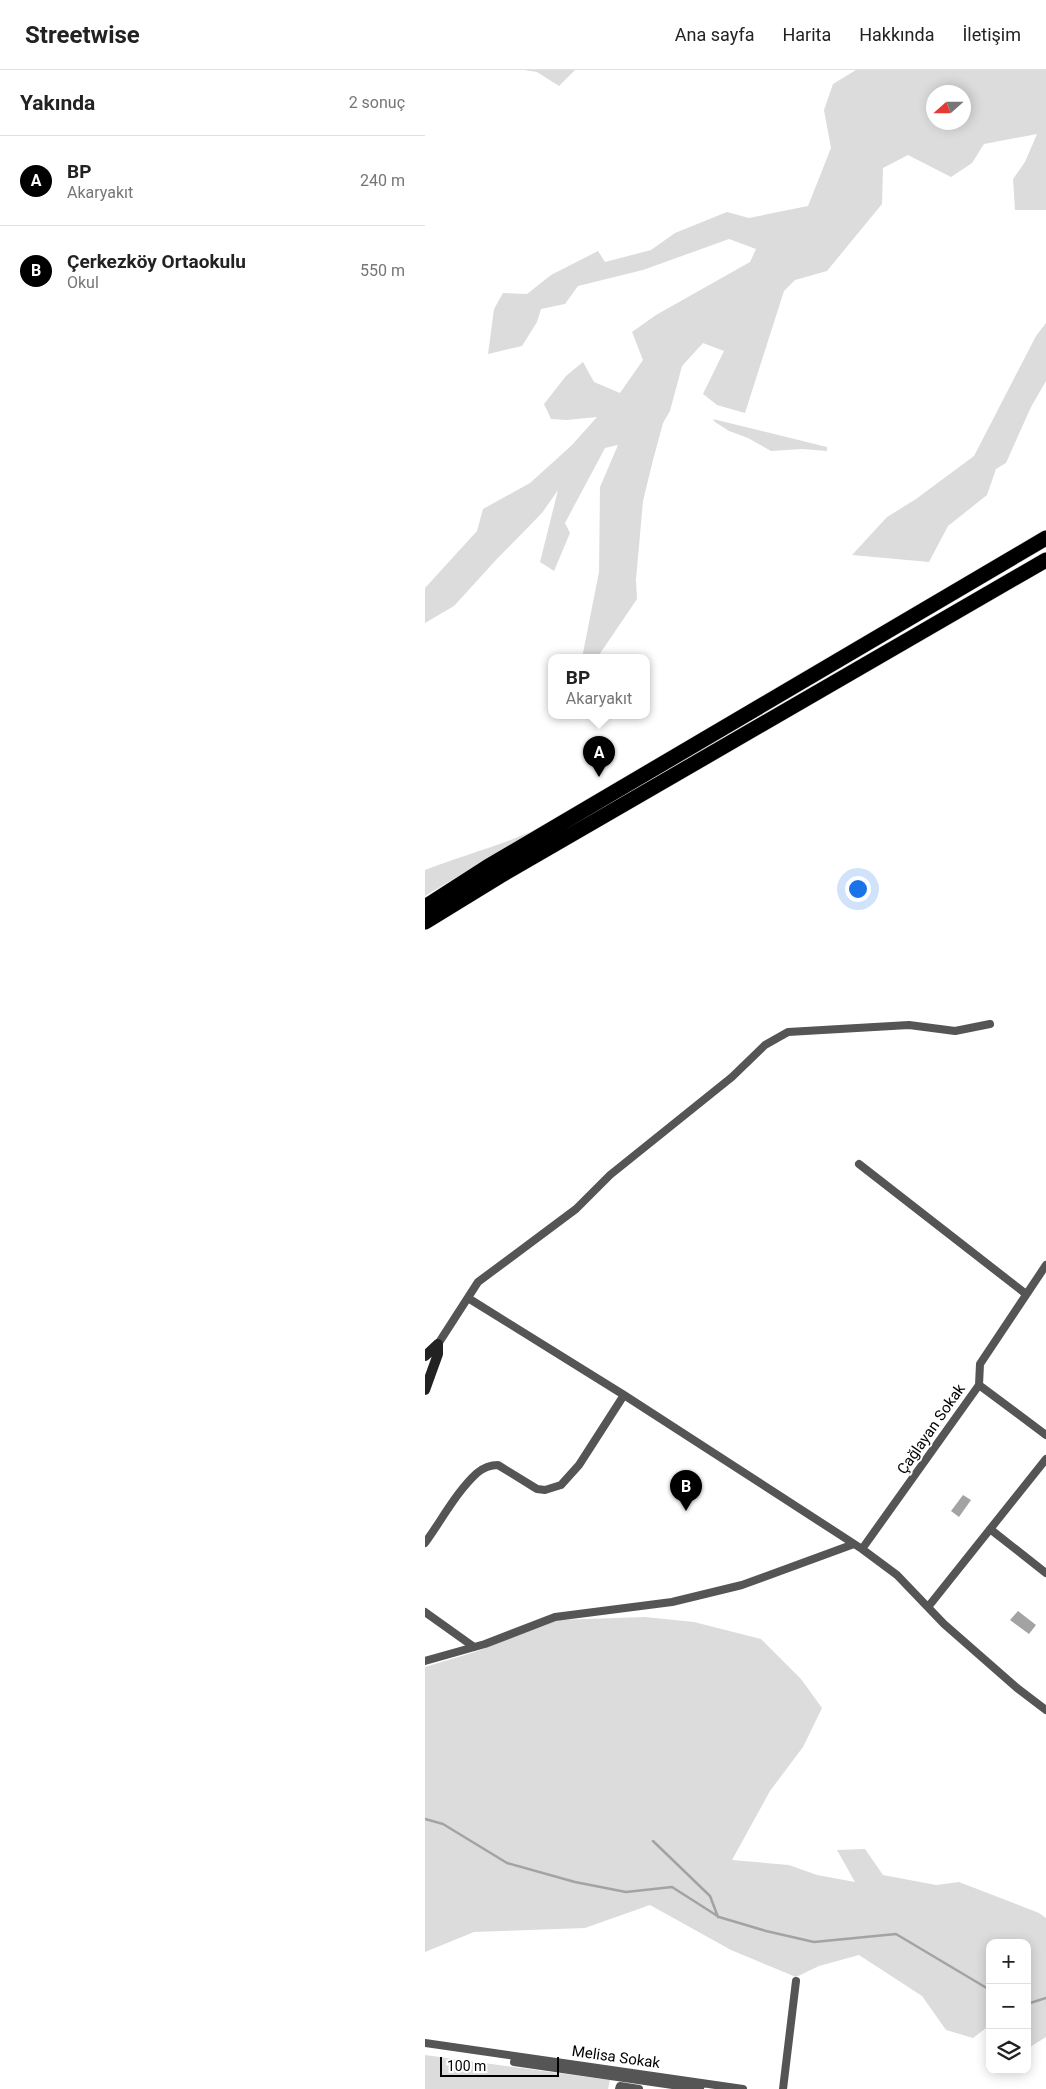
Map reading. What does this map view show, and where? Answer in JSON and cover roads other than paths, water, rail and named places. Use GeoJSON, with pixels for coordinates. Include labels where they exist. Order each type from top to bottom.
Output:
{"type":"FeatureCollection","features":[{"type":"Feature","properties":{"kind":"highway"},"geometry":{"type":"LineString","coordinates":[[425,907],[487,867],[1046,538]]}},
{"type":"Feature","properties":{"kind":"highway"},"geometry":{"type":"LineString","coordinates":[[425,922],[500,876],[1046,560]]}},
{"type":"Feature","properties":{"kind":"street"},"geometry":{"type":"LineString","coordinates":[[425,1390],[438,1354],[430,1350],[478,1282],[576,1209],[610,1175],[732,1077],[765,1045],[788,1032],[909,1025],[955,1031],[990,1024]]}},
{"type":"Feature","properties":{"kind":"street"},"geometry":{"type":"LineString","coordinates":[[859,1164],[1026,1294]]}},
{"type":"Feature","properties":{"kind":"street"},"geometry":{"type":"LineString","coordinates":[[979,1385],[980,1364],[1046,1265]]}},
{"type":"Feature","properties":{"kind":"street"},"geometry":{"type":"LineString","coordinates":[[468,1298],[624,1395],[862,1549],[897,1575],[944,1624],[1017,1688],[1046,1710]]}},
{"type":"Feature","properties":{"kind":"street","name":"Çağlayan Sokak"},"geometry":{"type":"LineString","coordinates":[[862,1549],[979,1385],[1046,1435]]}},
{"type":"Feature","properties":{"kind":"street"},"geometry":{"type":"LineString","coordinates":[[425,1543],[477,1472],[492,1465],[498,1465],[537,1489],[545,1490],[561,1485],[579,1465],[624,1395]]}},
{"type":"Feature","properties":{"kind":"street"},"geometry":{"type":"LineString","coordinates":[[927,1607],[1046,1459]]}},
{"type":"Feature","properties":{"kind":"street"},"geometry":{"type":"LineString","coordinates":[[766,1488],[772,1479]]}},
{"type":"Feature","properties":{"kind":"street"},"geometry":{"type":"LineString","coordinates":[[990,1529],[1046,1573]]}},
{"type":"Feature","properties":{"kind":"street"},"geometry":{"type":"LineString","coordinates":[[425,1661],[474,1647],[555,1617],[672,1602],[742,1585],[853,1544]]}},
{"type":"Feature","properties":{"kind":"street"},"geometry":{"type":"LineString","coordinates":[[425,1612],[474,1647]]}},
{"type":"Feature","properties":{"kind":"street"},"geometry":{"type":"LineString","coordinates":[[783,2089],[796,1981]]}},
{"type":"Feature","properties":{"kind":"street","name":"Melisa Sokak"},"geometry":{"type":"LineString","coordinates":[[425,2043],[743,2089]]}},
{"type":"Feature","properties":{"kind":"street","name":"Melisa Sokak"},"geometry":{"type":"LineString","coordinates":[[425,2048],[700,2089]]}},
{"type":"Feature","properties":{"kind":"street"},"geometry":{"type":"LineString","coordinates":[[619,2089],[620,2086],[639,2089]]}},
{"type":"Feature","properties":{"kind":"waterway"},"geometry":{"type":"LineString","coordinates":[[425,1819],[443,1824],[507,1863],[575,1882],[626,1892],[672,1887],[719,1917],[766,1931],[814,1942],[896,1934],[986,1988]]}},
{"type":"Feature","properties":{"kind":"waterway"},"geometry":{"type":"LineString","coordinates":[[653,1841],[710,1896],[718,1917]]}},
{"type":"Feature","properties":{"kind":"waterway"},"geometry":{"type":"LineString","coordinates":[[1031,2003],[1046,1998]]}},
{"type":"Feature","properties":{"kind":"place","name":"BP"},"geometry":{"type":"Point","coordinates":[599,777]}},
{"type":"Feature","properties":{"kind":"place","name":"Çerkezköy Ortaokulu"},"geometry":{"type":"Point","coordinates":[686,1511]}}]}
